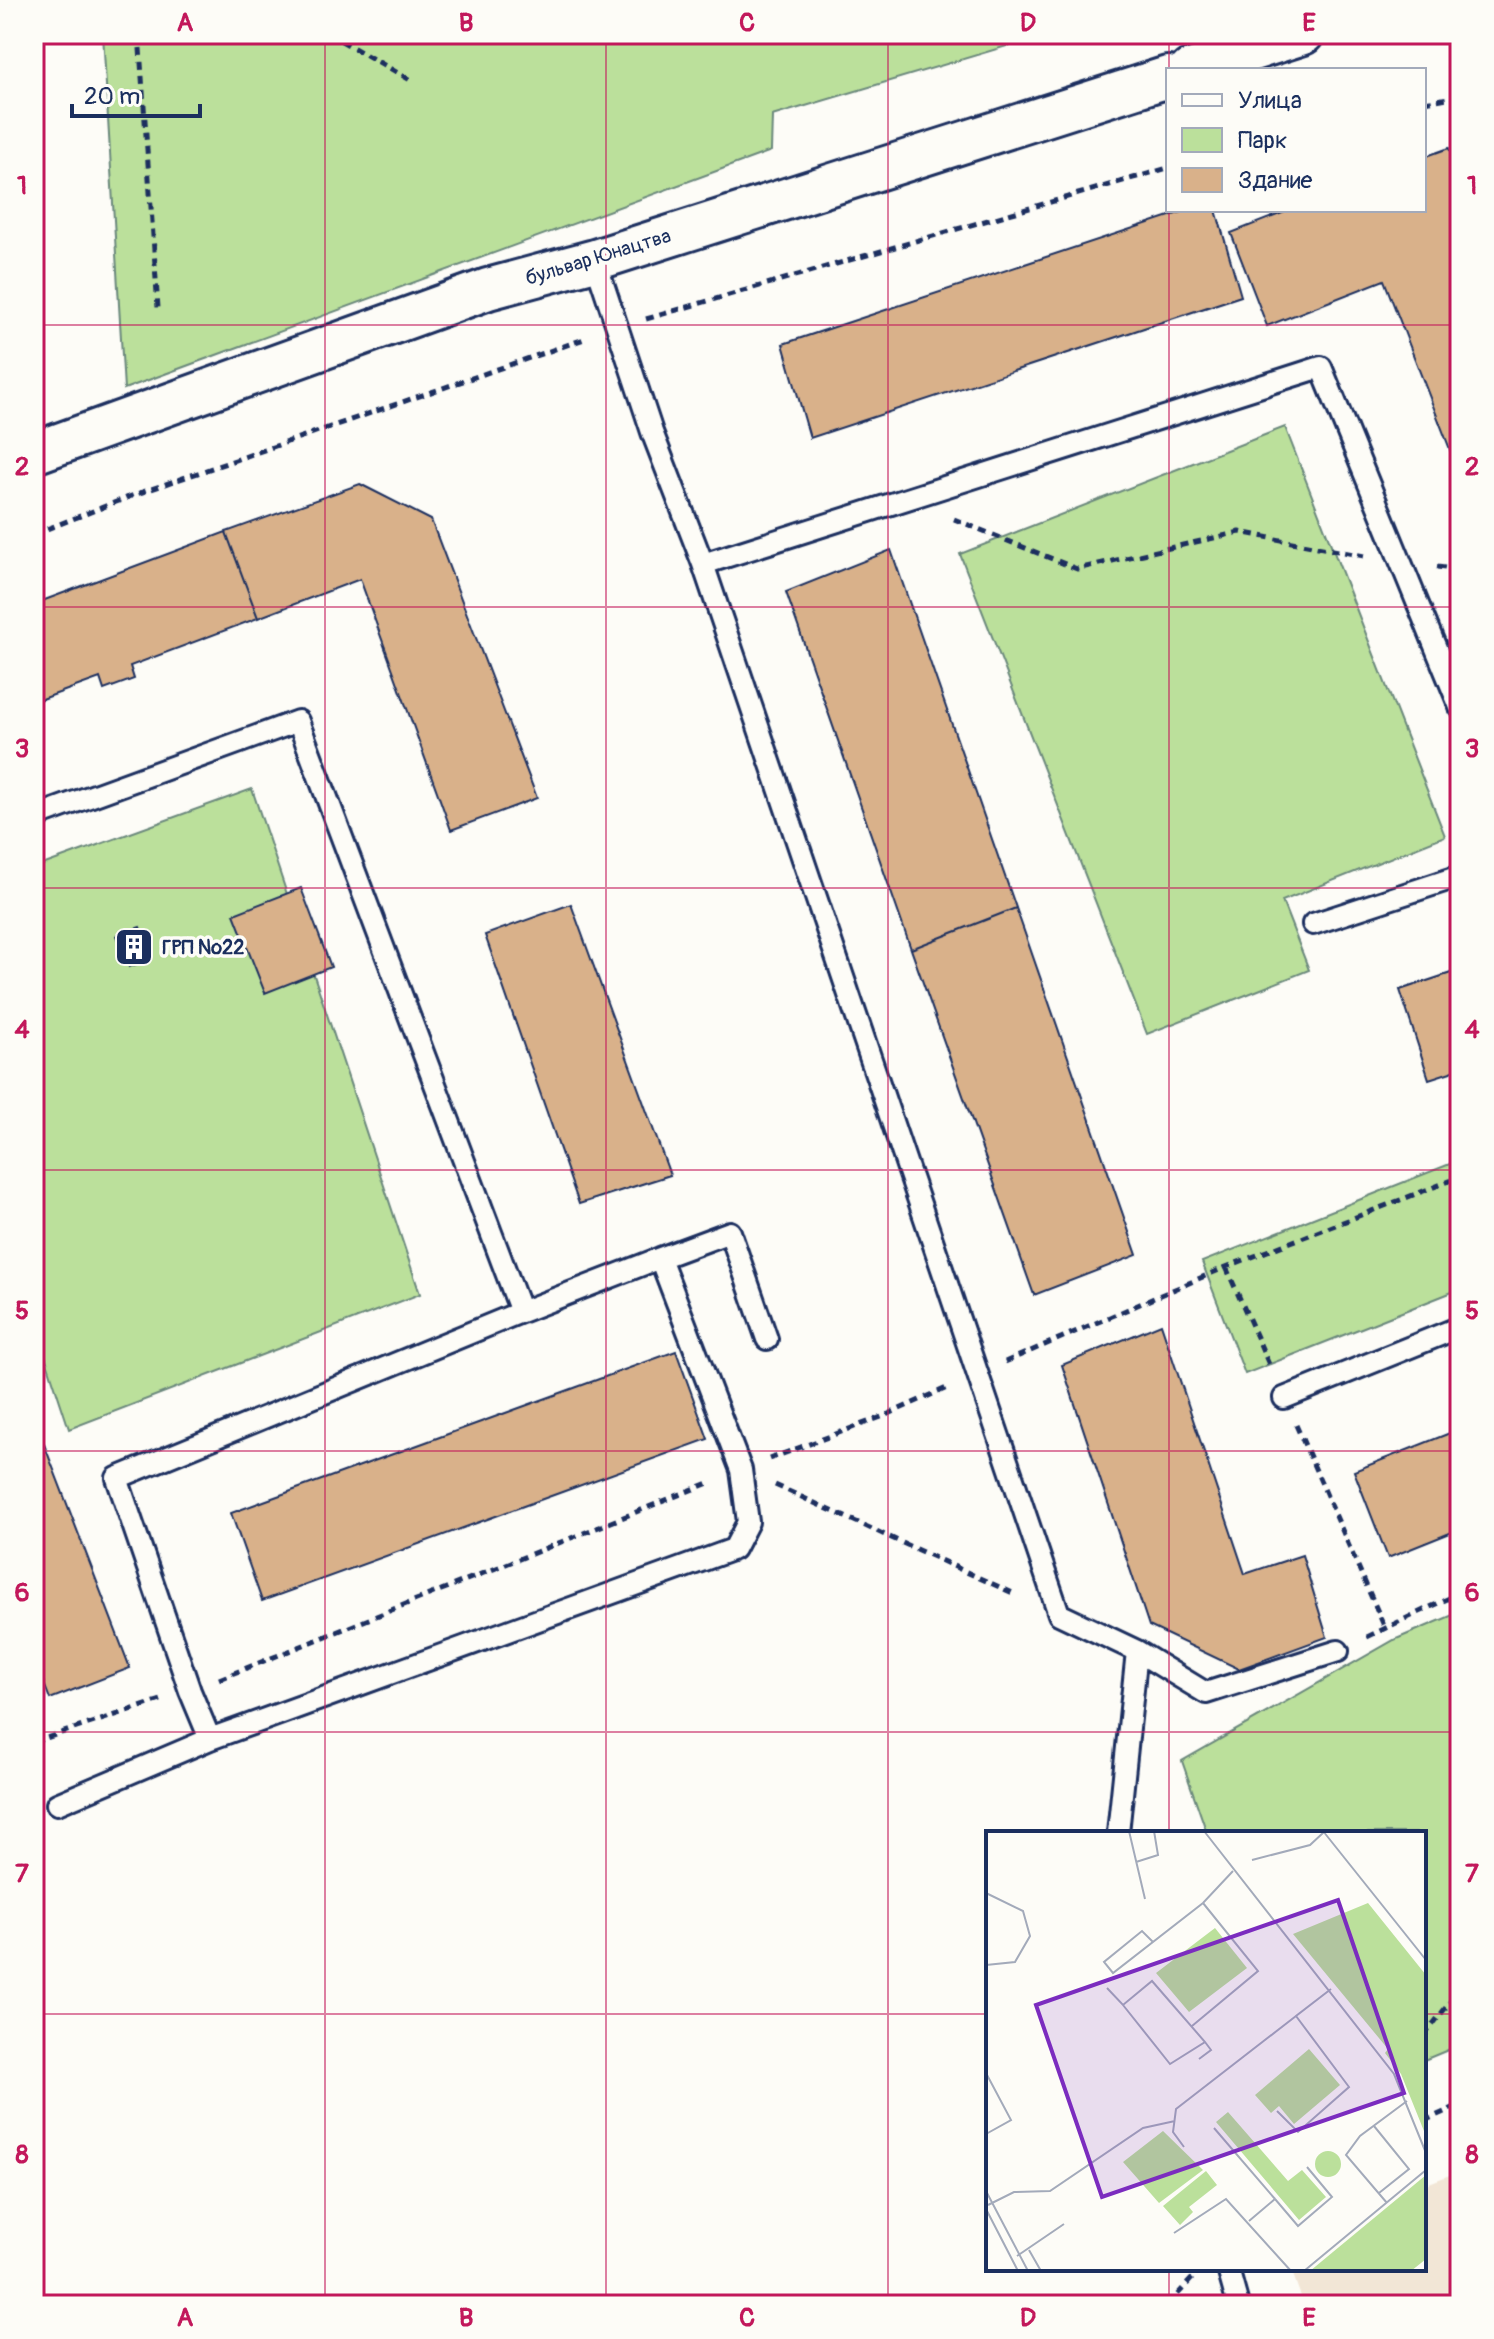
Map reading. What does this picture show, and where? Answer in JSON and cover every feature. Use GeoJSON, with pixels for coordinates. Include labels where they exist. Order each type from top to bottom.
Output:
{"type":"FeatureCollection","features":[{"type":"Feature","properties":{"kind":"street"},"geometry":{"type":"LineString","coordinates":[[1196,68],[1303,34]]}},
{"type":"Feature","properties":{"kind":"street","name":"бульвар Юнацтва"},"geometry":{"type":"LineString","coordinates":[[34,453],[488,289],[595,260],[1166,78]]}},
{"type":"Feature","properties":{"kind":"lane"},"geometry":{"type":"LineString","coordinates":[[595,260],[652,432],[703,564],[1059,1614],[1137,1651],[1206,1693],[1338,1651]]}},
{"type":"Feature","properties":{"kind":"lane"},"geometry":{"type":"LineString","coordinates":[[703,564],[1321,367],[1460,707]]}},
{"type":"Feature","properties":{"kind":"lane"},"geometry":{"type":"LineString","coordinates":[[34,817],[298,721],[521,1312]]}},
{"type":"Feature","properties":{"kind":"lane"},"geometry":{"type":"LineString","coordinates":[[1313,924],[1460,876]]}},
{"type":"Feature","properties":{"kind":"lane"},"geometry":{"type":"LineString","coordinates":[[210,1739],[190,1691],[117,1478],[521,1312],[730,1232],[767,1339]]}},
{"type":"Feature","properties":{"kind":"lane"},"geometry":{"type":"LineString","coordinates":[[57,1804],[210,1739],[734,1549],[748,1522],[741,1470],[660,1258]]}},
{"type":"Feature","properties":{"kind":"lane"},"geometry":{"type":"LineString","coordinates":[[1284,1398],[1460,1327]]}},
{"type":"Feature","properties":{"kind":"lane"},"geometry":{"type":"LineString","coordinates":[[1118,1831],[1137,1651]]}},
{"type":"Feature","properties":{"kind":"lane"},"geometry":{"type":"LineString","coordinates":[[1229,2271],[1238,2305]]}},
{"type":"Feature","properties":{"kind":"path"},"geometry":{"type":"LineString","coordinates":[[139,34],[158,308]]}},
{"type":"Feature","properties":{"kind":"path"},"geometry":{"type":"LineString","coordinates":[[329,34],[414,82]]}},
{"type":"Feature","properties":{"kind":"path"},"geometry":{"type":"LineString","coordinates":[[1426,102],[1460,96]]}},
{"type":"Feature","properties":{"kind":"path"},"geometry":{"type":"LineString","coordinates":[[905,499],[1077,569],[1240,532],[1401,563],[1460,570]]}},
{"type":"Feature","properties":{"kind":"path"},"geometry":{"type":"LineString","coordinates":[[34,1742],[190,1691],[741,1470],[884,1416],[1226,1267],[1460,1177]]}},
{"type":"Feature","properties":{"kind":"path"},"geometry":{"type":"LineString","coordinates":[[1226,1267],[1385,1628]]}},
{"type":"Feature","properties":{"kind":"path"},"geometry":{"type":"LineString","coordinates":[[741,1470],[1059,1614]]}},
{"type":"Feature","properties":{"kind":"path"},"geometry":{"type":"LineString","coordinates":[[1338,1651],[1460,1593]]}},
{"type":"Feature","properties":{"kind":"path"},"geometry":{"type":"LineString","coordinates":[[1426,2033],[1460,1989]]}},
{"type":"Feature","properties":{"kind":"path"},"geometry":{"type":"LineString","coordinates":[[1426,2120],[1460,2105]]}},
{"type":"Feature","properties":{"kind":"path"},"geometry":{"type":"LineString","coordinates":[[1168,2305],[1199,2271]]}},
{"type":"Feature","properties":{"kind":"shaded area"},"geometry":{"type":"Polygon","coordinates":[[[1460,2171],[1460,2305],[1304,2305],[1292,2271],[1426,2271],[1426,2184],[1460,2171]]]}},
{"type":"Feature","properties":{"kind":"green space"},"geometry":{"type":"Polygon","coordinates":[[[103,34],[1047,34],[772,116],[771,151],[124,389],[103,34]]]}},
{"type":"Feature","properties":{"kind":"green space"},"geometry":{"type":"Polygon","coordinates":[[[1285,427],[1445,836],[1282,901],[1309,970],[1147,1034],[960,554],[1285,427]]]}},
{"type":"Feature","properties":{"kind":"green space"},"geometry":{"type":"Polygon","coordinates":[[[252,789],[420,1294],[69,1429],[34,1322],[34,868],[252,789]]]}},
{"type":"Feature","properties":{"kind":"green space"},"geometry":{"type":"Polygon","coordinates":[[[1460,1160],[1460,1289],[1245,1374],[1202,1262],[1460,1160]]]}},
{"type":"Feature","properties":{"kind":"green space"},"geometry":{"type":"Polygon","coordinates":[[[1460,1612],[1460,2045],[1426,2059],[1426,1831],[1206,1831],[1182,1761],[1394,1640],[1460,1612]]]}},
{"type":"Feature","properties":{"kind":"building"},"geometry":{"type":"Polygon","coordinates":[[[1449,148],[1460,176],[1460,475],[1384,280],[1267,326],[1231,233],[1285,212],[1426,212],[1426,156],[1449,148]]]}},
{"type":"Feature","properties":{"kind":"building"},"geometry":{"type":"Polygon","coordinates":[[[1182,212],[1217,212],[1241,296],[810,438],[783,344],[1182,212]]]}},
{"type":"Feature","properties":{"kind":"building"},"geometry":{"type":"Polygon","coordinates":[[[360,484],[431,520],[537,798],[451,830],[360,579],[258,618],[226,532],[360,484]]]}},
{"type":"Feature","properties":{"kind":"building"},"geometry":{"type":"Polygon","coordinates":[[[226,532],[258,618],[130,666],[134,679],[104,690],[100,678],[34,702],[34,604],[226,532]]]}},
{"type":"Feature","properties":{"kind":"building"},"geometry":{"type":"Polygon","coordinates":[[[891,550],[1016,908],[911,949],[786,592],[891,550]]]}},
{"type":"Feature","properties":{"kind":"building"},"geometry":{"type":"Polygon","coordinates":[[[301,888],[331,967],[265,993],[234,914],[301,888]]]}},
{"type":"Feature","properties":{"kind":"building"},"geometry":{"type":"Polygon","coordinates":[[[571,904],[670,1175],[579,1204],[485,935],[571,904]]]}},
{"type":"Feature","properties":{"kind":"building"},"geometry":{"type":"Polygon","coordinates":[[[1016,908],[1137,1255],[1034,1295],[911,949],[1016,908]]]}},
{"type":"Feature","properties":{"kind":"building","name":"ГРП №22"},"geometry":{"type":"Polygon","coordinates":[[[140,927],[151,959],[129,967],[117,935],[140,927]]]}},
{"type":"Feature","properties":{"kind":"building"},"geometry":{"type":"Polygon","coordinates":[[[1460,970],[1460,1069],[1429,1079],[1400,990],[1460,970]]]}},
{"type":"Feature","properties":{"kind":"building"},"geometry":{"type":"Polygon","coordinates":[[[1161,1324],[1245,1574],[1302,1555],[1327,1637],[1239,1669],[1149,1626],[1062,1365],[1161,1324]]]}},
{"type":"Feature","properties":{"kind":"building"},"geometry":{"type":"Polygon","coordinates":[[[676,1351],[708,1439],[262,1601],[231,1513],[676,1351]]]}},
{"type":"Feature","properties":{"kind":"building"},"geometry":{"type":"Polygon","coordinates":[[[34,1418],[130,1668],[50,1699],[34,1658],[34,1418]]]}},
{"type":"Feature","properties":{"kind":"building"},"geometry":{"type":"Polygon","coordinates":[[[1460,1429],[1460,1529],[1388,1558],[1354,1471],[1460,1429]]]}},
{"type":"Feature","properties":{"kind":"place","name":"ГРП №22"},"geometry":{"type":"Point","coordinates":[134,947]}}]}
